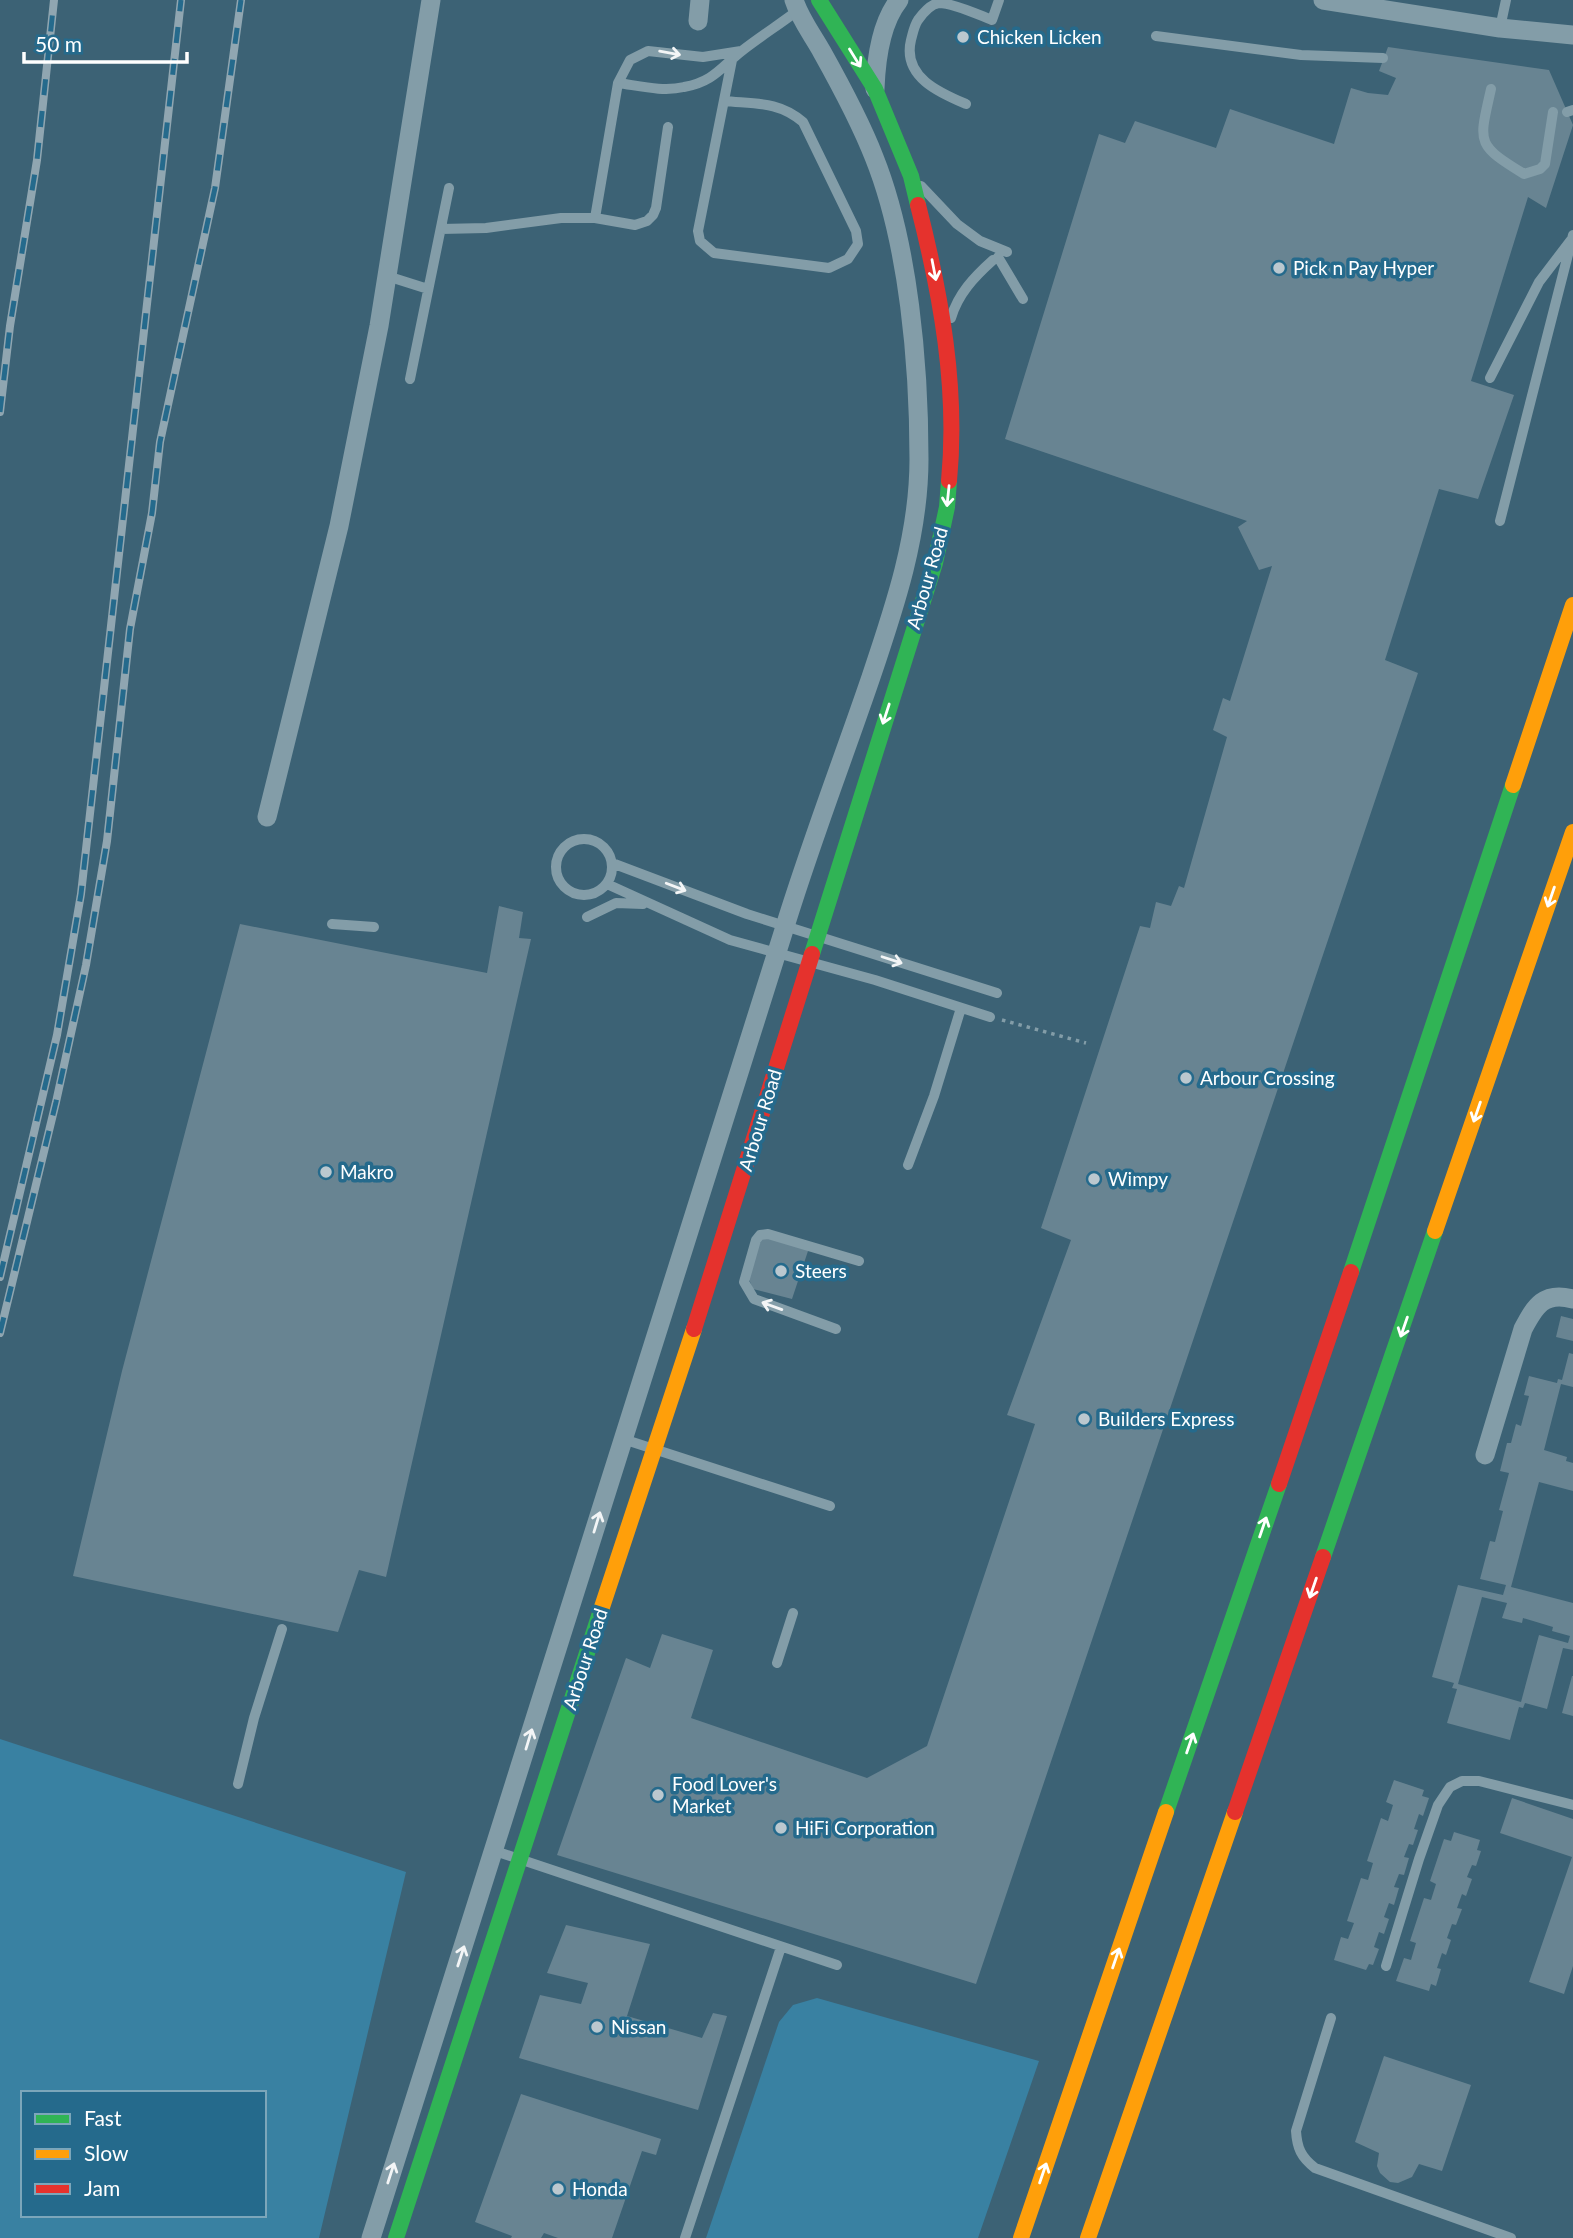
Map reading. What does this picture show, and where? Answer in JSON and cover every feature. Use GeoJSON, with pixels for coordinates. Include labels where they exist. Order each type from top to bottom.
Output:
{"type":"FeatureCollection","features":[{"type":"Feature","properties":{"kind":"main road","name":"Arbour Road"},"geometry":{"type":"LineString","coordinates":[[396,2238],[656,1449],[935,563],[947,507],[952,452],[946,337],[933,264],[911,176],[875,89],[817,0]]}},
{"type":"Feature","properties":{"kind":"main road"},"geometry":{"type":"LineString","coordinates":[[1021,2238],[1373,1207],[1573,605]]}},
{"type":"Feature","properties":{"kind":"main road"},"geometry":{"type":"LineString","coordinates":[[1088,2238],[1573,832]]}},
{"type":"Feature","properties":{"kind":"street"},"geometry":{"type":"LineString","coordinates":[[267,817],[339,526],[379,326],[431,0]]}},
{"type":"Feature","properties":{"kind":"street"},"geometry":{"type":"LineString","coordinates":[[698,20],[700,0]]}},
{"type":"Feature","properties":{"kind":"street"},"geometry":{"type":"LineString","coordinates":[[796,6],[817,0]]}},
{"type":"Feature","properties":{"kind":"street"},"geometry":{"type":"LineString","coordinates":[[875,89],[881,40],[899,0]]}},
{"type":"Feature","properties":{"kind":"street"},"geometry":{"type":"LineString","coordinates":[[1323,0],[1365,4],[1500,27],[1571,30]]}},
{"type":"Feature","properties":{"kind":"street","name":"Arbour Road"},"geometry":{"type":"LineString","coordinates":[[371,2238],[717,1149],[785,925],[881,646],[909,555],[919,460],[914,352],[904,265],[895,223],[876,161],[820,47],[796,6]]}},
{"type":"Feature","properties":{"kind":"street"},"geometry":{"type":"LineString","coordinates":[[1486,1455],[1523,1329],[1531,1314],[1536,1306],[1553,1297],[1573,1299]]}},
{"type":"Feature","properties":{"kind":"lane"},"geometry":{"type":"LineString","coordinates":[[967,104],[934,90],[920,77],[910,62],[915,24],[929,8],[941,3],[992,20],[999,0]]}},
{"type":"Feature","properties":{"kind":"lane"},"geometry":{"type":"LineString","coordinates":[[1500,27],[1506,0]]}},
{"type":"Feature","properties":{"kind":"lane"},"geometry":{"type":"LineString","coordinates":[[618,83],[665,89],[685,87],[722,71],[741,51],[796,6]]}},
{"type":"Feature","properties":{"kind":"lane"},"geometry":{"type":"LineString","coordinates":[[1156,36],[1301,54],[1382,58]]}},
{"type":"Feature","properties":{"kind":"lane"},"geometry":{"type":"LineString","coordinates":[[595,218],[618,83],[630,60],[648,51],[703,57],[741,51]]}},
{"type":"Feature","properties":{"kind":"lane"},"geometry":{"type":"LineString","coordinates":[[724,101],[780,106],[791,111],[803,122],[856,231],[858,244],[848,259],[829,268],[714,253],[702,245],[698,231],[732,60]]}},
{"type":"Feature","properties":{"kind":"lane"},"geometry":{"type":"LineString","coordinates":[[1491,89],[1484,121],[1485,144],[1493,155],[1524,174],[1540,169],[1545,164],[1553,113]]}},
{"type":"Feature","properties":{"kind":"lane"},"geometry":{"type":"LineString","coordinates":[[441,229],[486,228],[561,218],[595,218],[635,225],[647,221],[653,215],[668,127]]}},
{"type":"Feature","properties":{"kind":"lane"},"geometry":{"type":"LineString","coordinates":[[911,176],[957,225],[999,256],[1023,299]]}},
{"type":"Feature","properties":{"kind":"lane"},"geometry":{"type":"LineString","coordinates":[[410,379],[449,188]]}},
{"type":"Feature","properties":{"kind":"lane"},"geometry":{"type":"LineString","coordinates":[[1490,378],[1539,282],[1573,237]]}},
{"type":"Feature","properties":{"kind":"lane"},"geometry":{"type":"LineString","coordinates":[[1500,521],[1573,237]]}},
{"type":"Feature","properties":{"kind":"lane"},"geometry":{"type":"LineString","coordinates":[[946,337],[954,308],[964,291],[975,276],[999,256]]}},
{"type":"Feature","properties":{"kind":"lane"},"geometry":{"type":"LineString","coordinates":[[387,276],[428,289]]}},
{"type":"Feature","properties":{"kind":"lane"},"geometry":{"type":"LineString","coordinates":[[583,838],[599,842],[612,863],[613,870],[607,884],[593,894],[572,892],[559,879],[557,860],[566,845],[583,838]]}},
{"type":"Feature","properties":{"kind":"lane"},"geometry":{"type":"LineString","coordinates":[[612,863],[747,914],[997,993]]}},
{"type":"Feature","properties":{"kind":"lane"},"geometry":{"type":"LineString","coordinates":[[607,884],[730,940],[875,980],[990,1017]]}},
{"type":"Feature","properties":{"kind":"lane"},"geometry":{"type":"LineString","coordinates":[[587,917],[616,902],[654,906]]}},
{"type":"Feature","properties":{"kind":"lane"},"geometry":{"type":"LineString","coordinates":[[332,924],[373,927]]}},
{"type":"Feature","properties":{"kind":"lane"},"geometry":{"type":"LineString","coordinates":[[908,1165],[934,1096],[961,1008]]}},
{"type":"Feature","properties":{"kind":"lane"},"geometry":{"type":"LineString","coordinates":[[836,1329],[754,1299],[744,1282],[756,1240],[760,1235],[768,1234],[859,1261]]}},
{"type":"Feature","properties":{"kind":"lane"},"geometry":{"type":"LineString","coordinates":[[623,1439],[830,1506]]}},
{"type":"Feature","properties":{"kind":"lane"},"geometry":{"type":"LineString","coordinates":[[777,1663],[793,1613]]}},
{"type":"Feature","properties":{"kind":"lane"},"geometry":{"type":"LineString","coordinates":[[238,1784],[254,1718],[282,1629]]}},
{"type":"Feature","properties":{"kind":"lane"},"geometry":{"type":"LineString","coordinates":[[1386,1966],[1438,1805],[1450,1787],[1462,1781],[1479,1781],[1573,1805]]}},
{"type":"Feature","properties":{"kind":"lane"},"geometry":{"type":"LineString","coordinates":[[495,1851],[837,1965]]}},
{"type":"Feature","properties":{"kind":"lane"},"geometry":{"type":"LineString","coordinates":[[685,2238],[781,1947]]}},
{"type":"Feature","properties":{"kind":"lane"},"geometry":{"type":"LineString","coordinates":[[1331,2018],[1296,2131],[1297,2146],[1304,2159],[1315,2168],[1511,2238]]}},
{"type":"Feature","properties":{"kind":"path"},"geometry":{"type":"LineString","coordinates":[[990,1017],[1086,1043]]}},
{"type":"Feature","properties":{"kind":"shaded area"},"geometry":{"type":"Polygon","coordinates":[[[0,1739],[406,1872],[319,2238],[0,2238],[0,1739]]]}},
{"type":"Feature","properties":{"kind":"shaded area"},"geometry":{"type":"Polygon","coordinates":[[[817,1998],[1039,2061],[978,2238],[706,2238],[779,2022],[793,2005],[817,1998]]]}},
{"type":"Feature","properties":{"kind":"building","name":"Arbour Crossing"},"geometry":{"type":"Polygon","coordinates":[[[1388,47],[1549,70],[1573,125],[1546,208],[1528,197],[1471,381],[1514,395],[1478,499],[1439,489],[1385,660],[1418,673],[976,1984],[557,1855],[626,1658],[650,1668],[662,1634],[713,1650],[691,1718],[867,1778],[927,1746],[1035,1424],[1007,1415],[1071,1240],[1041,1228],[1140,926],[1150,928],[1156,902],[1171,906],[1179,886],[1184,888],[1227,737],[1213,730],[1223,698],[1230,701],[1272,566],[1259,570],[1238,527],[1247,521],[1005,439],[1099,134],[1125,143],[1135,121],[1216,148],[1230,109],[1334,144],[1351,88],[1388,95],[1396,78],[1379,71],[1388,47]]]}},
{"type":"Feature","properties":{"kind":"building","name":"Makro"},"geometry":{"type":"Polygon","coordinates":[[[499,906],[523,912],[519,938],[531,939],[386,1577],[359,1570],[338,1632],[73,1576],[122,1371],[240,924],[487,973],[499,906]]]}},
{"type":"Feature","properties":{"kind":"building"},"geometry":{"type":"Polygon","coordinates":[[[760,1235],[809,1248],[792,1299],[753,1289],[748,1277],[760,1235]]]}},
{"type":"Feature","properties":{"kind":"building"},"geometry":{"type":"Polygon","coordinates":[[[1561,1316],[1573,1319],[1573,1341],[1556,1337],[1561,1316]]]}},
{"type":"Feature","properties":{"kind":"building"},"geometry":{"type":"Polygon","coordinates":[[[1569,1353],[1573,1354],[1573,1387],[1561,1384],[1544,1450],[1567,1457],[1566,1461],[1573,1463],[1573,1491],[1539,1482],[1511,1587],[1573,1603],[1573,1650],[1563,1648],[1547,1709],[1525,1703],[1523,1708],[1519,1707],[1510,1740],[1447,1723],[1457,1689],[1452,1688],[1454,1683],[1432,1677],[1458,1585],[1503,1595],[1506,1585],[1480,1579],[1490,1541],[1495,1542],[1503,1511],[1499,1510],[1509,1473],[1500,1471],[1507,1443],[1511,1443],[1516,1424],[1521,1426],[1529,1396],[1524,1395],[1529,1376],[1557,1383],[1558,1379],[1562,1380],[1569,1353]],[[1482,1597],[1458,1684],[1521,1702],[1539,1635],[1568,1643],[1570,1636],[1552,1631],[1553,1627],[1523,1618],[1522,1623],[1502,1618],[1507,1603],[1482,1597]]]}},
{"type":"Feature","properties":{"kind":"building"},"geometry":{"type":"Polygon","coordinates":[[[1573,1676],[1573,1716],[1562,1713],[1573,1676]]]}},
{"type":"Feature","properties":{"kind":"building"},"geometry":{"type":"Polygon","coordinates":[[[1394,1780],[1424,1790],[1422,1796],[1429,1798],[1423,1816],[1419,1814],[1413,1845],[1409,1844],[1404,1857],[1409,1858],[1404,1875],[1399,1874],[1394,1887],[1399,1888],[1394,1905],[1389,1903],[1384,1917],[1389,1919],[1384,1934],[1379,1932],[1374,1947],[1379,1949],[1373,1965],[1369,1964],[1366,1970],[1334,1960],[1341,1937],[1348,1939],[1354,1923],[1347,1921],[1361,1878],[1368,1880],[1373,1863],[1367,1861],[1381,1818],[1388,1821],[1393,1805],[1386,1802],[1394,1780]]]}},
{"type":"Feature","properties":{"kind":"building"},"geometry":{"type":"Polygon","coordinates":[[[1512,1798],[1573,1819],[1573,1966],[1564,1994],[1529,1982],[1572,1857],[1500,1833],[1512,1798]]]}},
{"type":"Feature","properties":{"kind":"building"},"geometry":{"type":"Polygon","coordinates":[[[1454,1832],[1480,1840],[1477,1850],[1481,1851],[1476,1866],[1472,1865],[1467,1877],[1472,1879],[1466,1896],[1462,1894],[1457,1908],[1462,1909],[1447,1938],[1451,1940],[1446,1955],[1442,1953],[1437,1968],[1441,1969],[1436,1986],[1431,1984],[1429,1991],[1396,1981],[1404,1958],[1411,1960],[1416,1943],[1410,1941],[1424,1898],[1431,1900],[1436,1884],[1430,1881],[1444,1839],[1451,1841],[1454,1832]]]}},
{"type":"Feature","properties":{"kind":"building","name":"Nissan"},"geometry":{"type":"Polygon","coordinates":[[[566,1925],[650,1944],[627,2016],[702,2038],[713,2013],[727,2016],[698,2110],[519,2058],[540,1995],[581,2004],[588,1983],[547,1973],[566,1925]]]}},
{"type":"Feature","properties":{"kind":"building"},"geometry":{"type":"Polygon","coordinates":[[[1384,2056],[1471,2085],[1442,2171],[1419,2164],[1412,2177],[1398,2183],[1390,2182],[1377,2166],[1379,2153],[1355,2142],[1384,2056]]]}},
{"type":"Feature","properties":{"kind":"building","name":"Honda"},"geometry":{"type":"Polygon","coordinates":[[[521,2094],[661,2139],[656,2155],[642,2151],[612,2238],[558,2238],[544,2233],[541,2238],[511,2238],[512,2236],[475,2222],[521,2094]]]}},
{"type":"Feature","properties":{"kind":"railway"},"geometry":{"type":"LineString","coordinates":[[0,412],[10,326],[37,160],[54,0]]}},
{"type":"Feature","properties":{"kind":"railway"},"geometry":{"type":"LineString","coordinates":[[0,1277],[57,1035],[81,894],[181,0]]}},
{"type":"Feature","properties":{"kind":"railway"},"geometry":{"type":"LineString","coordinates":[[0,1333],[86,965],[107,841],[130,629],[152,513],[160,442],[215,188],[241,0]]}},
{"type":"Feature","properties":{"kind":"traffic: fast"},"geometry":{"type":"LineString","coordinates":[[819,0],[875,89],[911,176],[918,205]]}},
{"type":"Feature","properties":{"kind":"traffic: fast"},"geometry":{"type":"LineString","coordinates":[[812,954],[935,563],[947,507],[949,481]]}},
{"type":"Feature","properties":{"kind":"traffic: fast"},"geometry":{"type":"LineString","coordinates":[[1351,1272],[1513,785]]}},
{"type":"Feature","properties":{"kind":"traffic: fast"},"geometry":{"type":"LineString","coordinates":[[1323,1557],[1435,1231]]}},
{"type":"Feature","properties":{"kind":"traffic: fast"},"geometry":{"type":"LineString","coordinates":[[1166,1812],[1279,1484]]}},
{"type":"Feature","properties":{"kind":"traffic: fast"},"geometry":{"type":"LineString","coordinates":[[396,2238],[602,1607]]}},
{"type":"Feature","properties":{"kind":"traffic: slow"},"geometry":{"type":"LineString","coordinates":[[1513,785],[1573,605]]}},
{"type":"Feature","properties":{"kind":"traffic: slow"},"geometry":{"type":"LineString","coordinates":[[1435,1231],[1573,832]]}},
{"type":"Feature","properties":{"kind":"traffic: slow"},"geometry":{"type":"LineString","coordinates":[[602,1607],[694,1329]]}},
{"type":"Feature","properties":{"kind":"traffic: slow"},"geometry":{"type":"LineString","coordinates":[[1021,2238],[1166,1812]]}},
{"type":"Feature","properties":{"kind":"traffic: slow"},"geometry":{"type":"LineString","coordinates":[[1088,2238],[1235,1812]]}},
{"type":"Feature","properties":{"kind":"traffic: jam"},"geometry":{"type":"LineString","coordinates":[[918,205],[934,273],[949,377],[949,481]]}},
{"type":"Feature","properties":{"kind":"traffic: jam"},"geometry":{"type":"LineString","coordinates":[[694,1329],[812,954]]}},
{"type":"Feature","properties":{"kind":"traffic: jam"},"geometry":{"type":"LineString","coordinates":[[1279,1484],[1351,1272]]}},
{"type":"Feature","properties":{"kind":"traffic: jam"},"geometry":{"type":"LineString","coordinates":[[1235,1812],[1323,1557]]}},
{"type":"Feature","properties":{"kind":"place","name":"Chicken Licken"},"geometry":{"type":"Point","coordinates":[963,37]}},
{"type":"Feature","properties":{"kind":"place","name":"Pick n Pay Hyper"},"geometry":{"type":"Point","coordinates":[1279,268]}},
{"type":"Feature","properties":{"kind":"place","name":"Arbour Crossing"},"geometry":{"type":"Point","coordinates":[1186,1078]}},
{"type":"Feature","properties":{"kind":"place","name":"Makro"},"geometry":{"type":"Point","coordinates":[326,1172]}},
{"type":"Feature","properties":{"kind":"place","name":"Wimpy"},"geometry":{"type":"Point","coordinates":[1094,1179]}},
{"type":"Feature","properties":{"kind":"place","name":"Steers"},"geometry":{"type":"Point","coordinates":[781,1271]}},
{"type":"Feature","properties":{"kind":"place","name":"Builders Express"},"geometry":{"type":"Point","coordinates":[1084,1419]}},
{"type":"Feature","properties":{"kind":"place","name":"Food Lover's Market"},"geometry":{"type":"Point","coordinates":[658,1795]}},
{"type":"Feature","properties":{"kind":"place","name":"HiFi Corporation"},"geometry":{"type":"Point","coordinates":[781,1828]}},
{"type":"Feature","properties":{"kind":"place","name":"Nissan"},"geometry":{"type":"Point","coordinates":[597,2027]}},
{"type":"Feature","properties":{"kind":"place","name":"Honda"},"geometry":{"type":"Point","coordinates":[558,2189]}}]}
